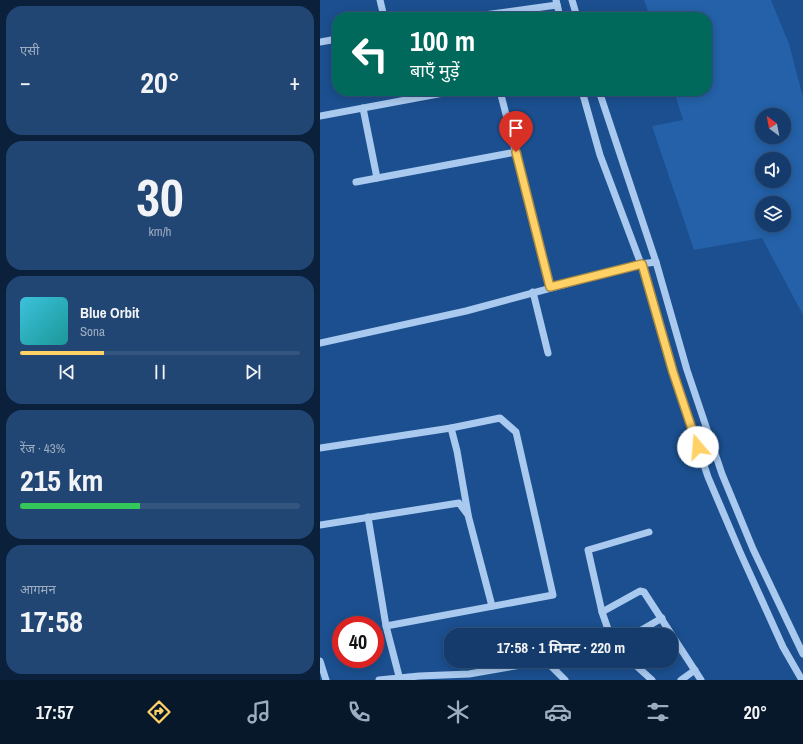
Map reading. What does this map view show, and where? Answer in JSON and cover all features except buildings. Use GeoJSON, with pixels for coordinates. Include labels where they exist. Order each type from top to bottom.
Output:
{"type":"FeatureCollection","features":[{"type":"Feature","properties":{"kind":"street"},"geometry":{"type":"LineString","coordinates":[[380,0],[383,12]]}},
{"type":"Feature","properties":{"kind":"street"},"geometry":{"type":"LineString","coordinates":[[572,0],[576,12]]}},
{"type":"Feature","properties":{"kind":"street"},"geometry":{"type":"LineString","coordinates":[[505,12],[556,3]]}},
{"type":"Feature","properties":{"kind":"street"},"geometry":{"type":"LineString","coordinates":[[320,42],[332,40]]}},
{"type":"Feature","properties":{"kind":"street"},"geometry":{"type":"LineString","coordinates":[[320,116],[427,96]]}},
{"type":"Feature","properties":{"kind":"street"},"geometry":{"type":"LineString","coordinates":[[501,96],[550,287]]}},
{"type":"Feature","properties":{"kind":"street"},"geometry":{"type":"LineString","coordinates":[[583,96],[600,155],[642,264],[673,372],[708,477],[783,647],[802,680]]}},
{"type":"Feature","properties":{"kind":"street"},"geometry":{"type":"LineString","coordinates":[[600,96],[656,262],[687,370],[722,474],[753,549],[803,654]]}},
{"type":"Feature","properties":{"kind":"street"},"geometry":{"type":"LineString","coordinates":[[363,108],[377,178]]}},
{"type":"Feature","properties":{"kind":"street"},"geometry":{"type":"LineString","coordinates":[[356,182],[516,152]]}},
{"type":"Feature","properties":{"kind":"street"},"geometry":{"type":"LineString","coordinates":[[320,342],[466,311],[550,287],[642,264],[656,262]]}},
{"type":"Feature","properties":{"kind":"street"},"geometry":{"type":"LineString","coordinates":[[533,292],[548,353]]}},
{"type":"Feature","properties":{"kind":"street"},"geometry":{"type":"LineString","coordinates":[[320,448],[451,428],[500,418],[516,432],[552,595],[386,626]]}},
{"type":"Feature","properties":{"kind":"street"},"geometry":{"type":"LineString","coordinates":[[451,428],[457,451],[468,514],[492,606]]}},
{"type":"Feature","properties":{"kind":"street"},"geometry":{"type":"LineString","coordinates":[[320,525],[459,503],[468,514]]}},
{"type":"Feature","properties":{"kind":"street"},"geometry":{"type":"LineString","coordinates":[[368,517],[386,626],[400,679]]}},
{"type":"Feature","properties":{"kind":"street"},"geometry":{"type":"LineString","coordinates":[[608,628],[602,612],[588,550],[649,532]]}},
{"type":"Feature","properties":{"kind":"street"},"geometry":{"type":"LineString","coordinates":[[602,612],[640,591],[644,592],[701,680]]}},
{"type":"Feature","properties":{"kind":"street"},"geometry":{"type":"LineString","coordinates":[[645,628],[662,618]]}},
{"type":"Feature","properties":{"kind":"street"},"geometry":{"type":"LineString","coordinates":[[320,661],[326,680]]}},
{"type":"Feature","properties":{"kind":"street"},"geometry":{"type":"LineString","coordinates":[[379,680],[471,677],[512,668]]}},
{"type":"Feature","properties":{"kind":"street"},"geometry":{"type":"LineString","coordinates":[[553,668],[565,680]]}},
{"type":"Feature","properties":{"kind":"street"},"geometry":{"type":"LineString","coordinates":[[639,668],[652,680]]}},
{"type":"Feature","properties":{"kind":"street"},"geometry":{"type":"LineString","coordinates":[[681,680],[695,670]]}},
{"type":"Feature","properties":{"kind":"shaded area"},"geometry":{"type":"Polygon","coordinates":[[[644,0],[771,0],[789,44],[803,97],[803,315],[762,238],[694,250],[652,126],[683,120],[676,96],[712,96],[712,12],[648,12],[644,0]]]}},
{"type":"Feature","properties":{"kind":"route"},"geometry":{"type":"LineString","coordinates":[[516,152],[550,287],[642,264],[673,372],[698,447]]}}]}
